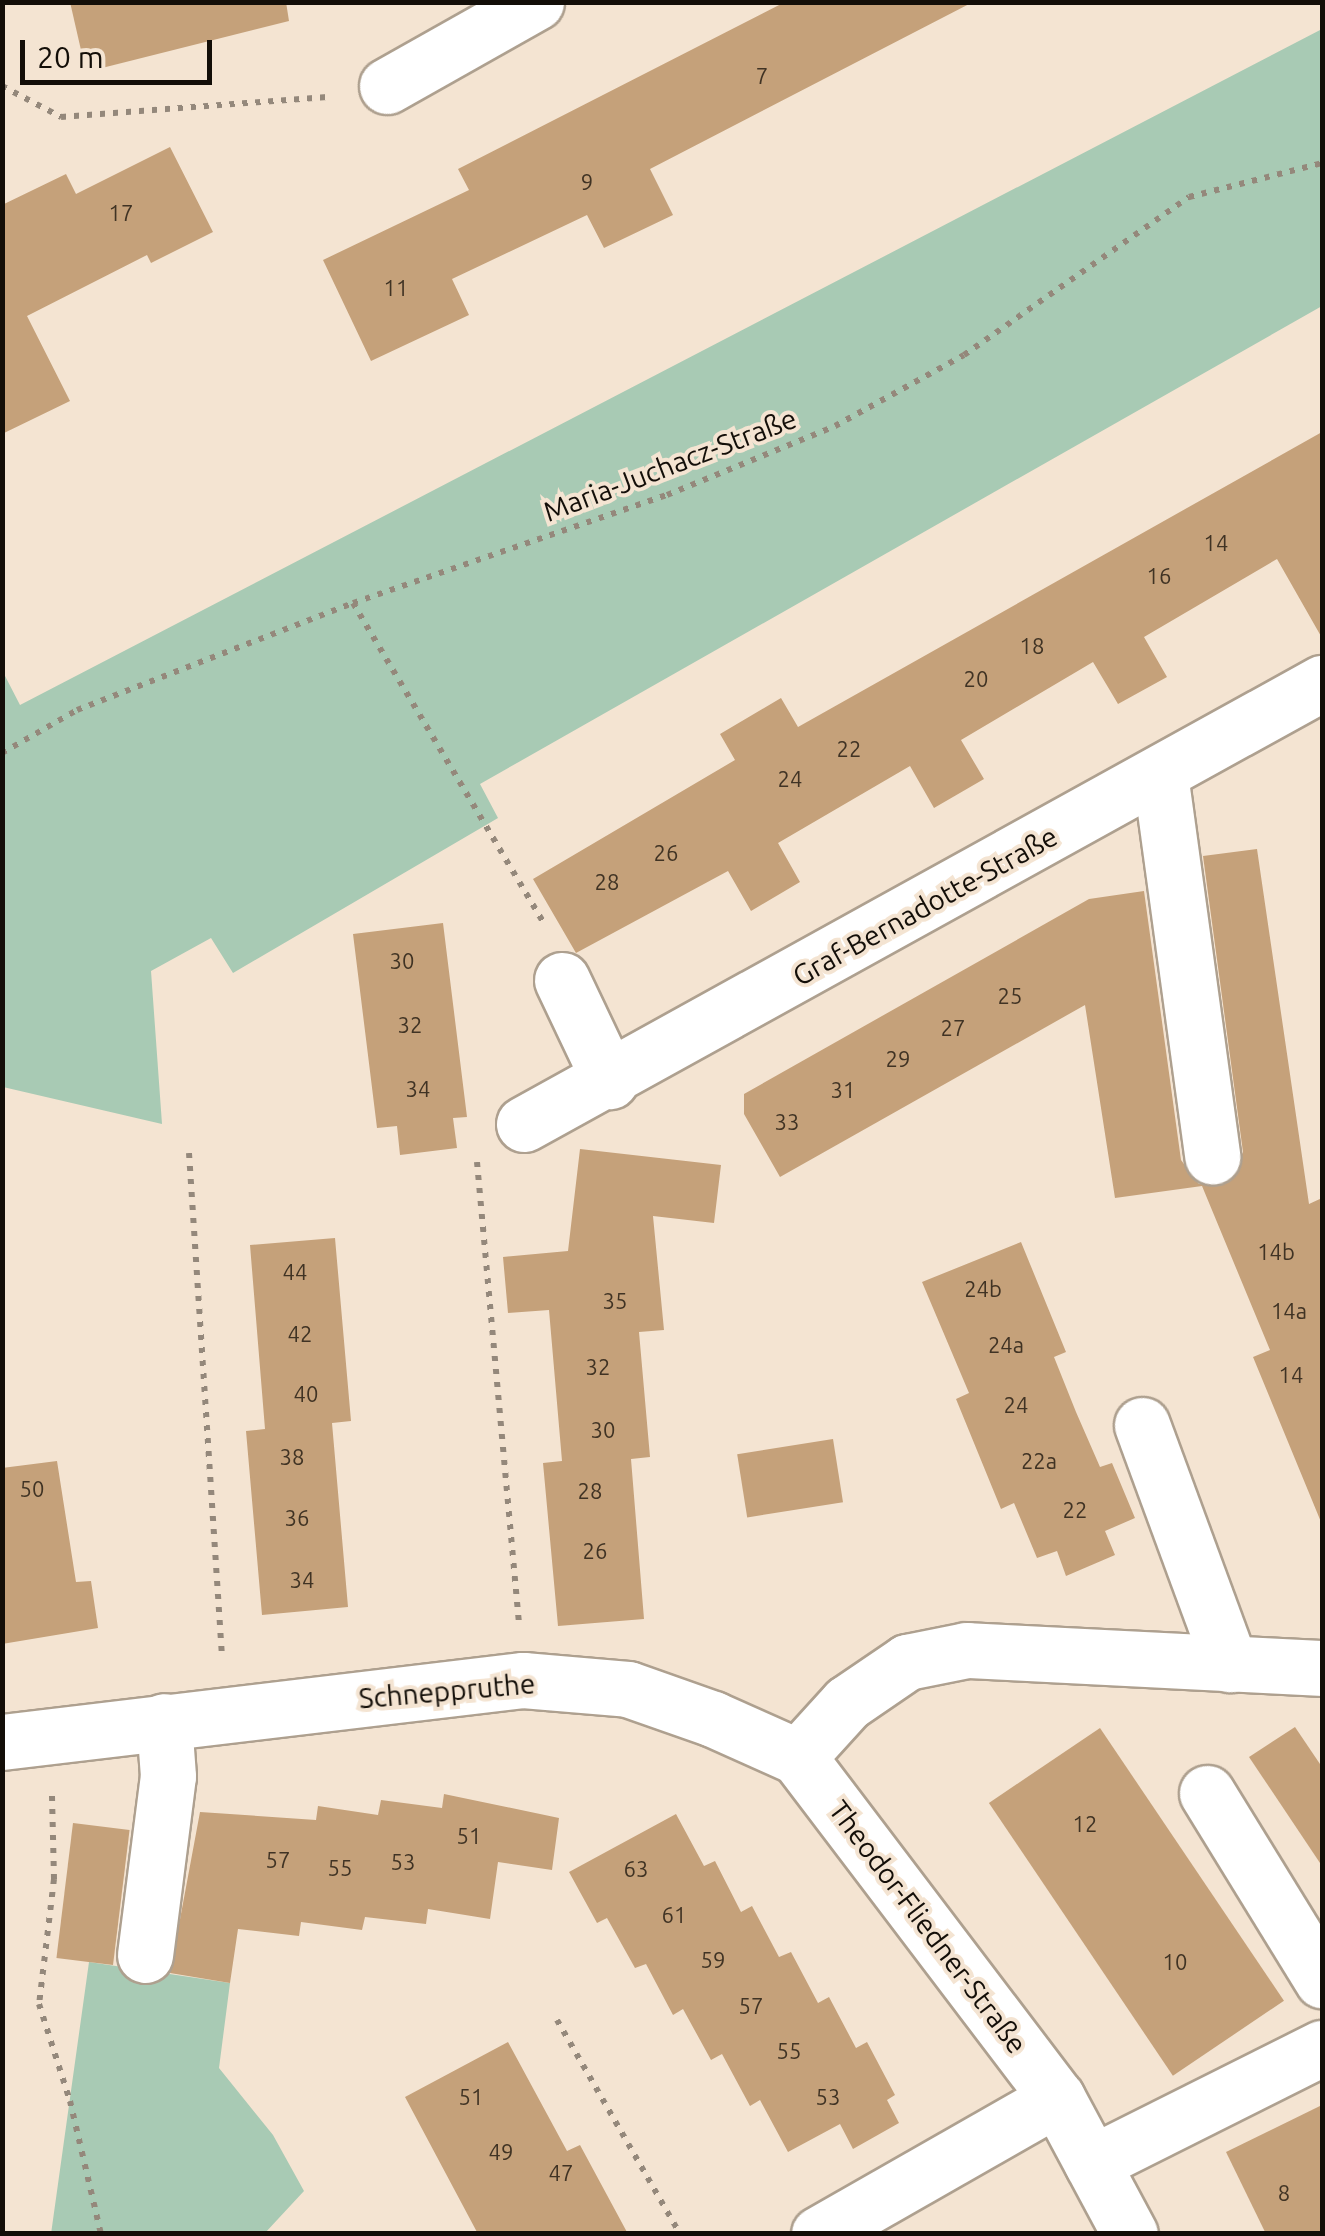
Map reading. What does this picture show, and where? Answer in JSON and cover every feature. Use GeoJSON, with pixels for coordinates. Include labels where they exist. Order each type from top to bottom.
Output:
{"type":"FeatureCollection","features":[{"type":"Feature","properties":{"kind":"street"},"geometry":{"type":"LineString","coordinates":[[387,86],[536,2]]}},
{"type":"Feature","properties":{"kind":"street","name":"Graf-Bernadotte-Straße"},"geometry":{"type":"LineString","coordinates":[[524,1124],[610,1080],[1322,683]]}},
{"type":"Feature","properties":{"kind":"street"},"geometry":{"type":"LineString","coordinates":[[1160,774],[1212,1156]]}},
{"type":"Feature","properties":{"kind":"street"},"geometry":{"type":"LineString","coordinates":[[562,980],[610,1080]]}},
{"type":"Feature","properties":{"kind":"street"},"geometry":{"type":"LineString","coordinates":[[1142,1425],[1230,1664]]}},
{"type":"Feature","properties":{"kind":"street"},"geometry":{"type":"LineString","coordinates":[[798,1757],[847,1703],[908,1662],[968,1650],[1322,1668]]}},
{"type":"Feature","properties":{"kind":"street","name":"Schneppruthe"},"geometry":{"type":"LineString","coordinates":[[27,1738],[524,1680],[628,1689],[798,1757]]}},
{"type":"Feature","properties":{"kind":"street"},"geometry":{"type":"LineString","coordinates":[[146,1955],[168,1776],[164,1721]]}},
{"type":"Feature","properties":{"kind":"street","name":"Theodor-Fliedner-Straße"},"geometry":{"type":"LineString","coordinates":[[798,1757],[1058,2098],[1130,2234]]}},
{"type":"Feature","properties":{"kind":"street"},"geometry":{"type":"LineString","coordinates":[[1207,1793],[1322,1980]]}},
{"type":"Feature","properties":{"kind":"street"},"geometry":{"type":"LineString","coordinates":[[1092,2163],[1322,2048]]}},
{"type":"Feature","properties":{"kind":"street"},"geometry":{"type":"LineString","coordinates":[[819,2234],[1058,2098]]}},
{"type":"Feature","properties":{"kind":"path"},"geometry":{"type":"LineString","coordinates":[[2,86],[60,117],[308,100],[387,86]]}},
{"type":"Feature","properties":{"kind":"path","name":"Maria-Juchacz-Straße"},"geometry":{"type":"LineString","coordinates":[[2,753],[77,710],[353,602],[667,495],[835,426],[964,355],[1189,197],[1322,163]]}},
{"type":"Feature","properties":{"kind":"path"},"geometry":{"type":"LineString","coordinates":[[353,602],[549,932],[562,980]]}},
{"type":"Feature","properties":{"kind":"path"},"geometry":{"type":"LineString","coordinates":[[524,1124],[477,1162],[524,1680]]}},
{"type":"Feature","properties":{"kind":"path"},"geometry":{"type":"LineString","coordinates":[[189,1153],[226,1713]]}},
{"type":"Feature","properties":{"kind":"path"},"geometry":{"type":"LineString","coordinates":[[27,1738],[54,1879],[38,2004],[70,2101],[101,2234]]}},
{"type":"Feature","properties":{"kind":"path"},"geometry":{"type":"LineString","coordinates":[[557,2020],[680,2234]]}},
{"type":"Feature","properties":{"kind":"green space"},"geometry":{"type":"Polygon","coordinates":[[[1322,29],[1322,306],[480,784],[498,818],[233,973],[211,938],[151,971],[162,1124],[3,1087],[3,672],[20,705],[1322,29]]]}},
{"type":"Feature","properties":{"kind":"green space"},"geometry":{"type":"Polygon","coordinates":[[[89,1962],[230,1983],[219,2068],[273,2135],[304,2191],[265,2233],[51,2234],[89,1962]]]}},
{"type":"Feature","properties":{"kind":"building"},"geometry":{"type":"Polygon","coordinates":[[[70,2],[286,2],[289,21],[86,72],[70,2]]]}},
{"type":"Feature","properties":{"kind":"building"},"geometry":{"type":"Polygon","coordinates":[[[785,2],[973,2],[650,169],[673,215],[604,248],[587,215],[452,279],[469,315],[371,361],[323,260],[469,190],[458,169],[785,2]]]}},
{"type":"Feature","properties":{"kind":"building"},"geometry":{"type":"Polygon","coordinates":[[[170,147],[213,232],[151,263],[147,255],[27,316],[70,401],[2,434],[2,205],[66,174],[76,194],[170,147]]]}},
{"type":"Feature","properties":{"kind":"building"},"geometry":{"type":"Polygon","coordinates":[[[1322,432],[1322,638],[1277,559],[1144,637],[1167,677],[1118,704],[1093,662],[961,740],[984,779],[934,808],[910,766],[778,843],[800,882],[751,911],[728,871],[576,953],[533,879],[735,760],[720,734],[781,698],[798,727],[1322,432]]]}},
{"type":"Feature","properties":{"kind":"building"},"geometry":{"type":"Polygon","coordinates":[[[1257,849],[1309,1204],[1322,1198],[1321,1522],[1253,1357],[1270,1350],[1202,1186],[1115,1198],[1085,1005],[780,1177],[744,1114],[744,1094],[1089,899],[1144,891],[1181,1160],[1199,1184],[1230,1181],[1243,1152],[1203,856],[1257,849]]]}},
{"type":"Feature","properties":{"kind":"building"},"geometry":{"type":"Polygon","coordinates":[[[443,923],[467,1117],[453,1118],[457,1148],[400,1155],[397,1126],[377,1128],[353,934],[443,923]]]}},
{"type":"Feature","properties":{"kind":"building"},"geometry":{"type":"Polygon","coordinates":[[[580,1149],[721,1165],[714,1223],[653,1216],[664,1330],[639,1332],[650,1457],[631,1459],[644,1619],[558,1626],[543,1463],[562,1461],[549,1310],[508,1313],[503,1257],[568,1251],[580,1149]]]}},
{"type":"Feature","properties":{"kind":"building"},"geometry":{"type":"Polygon","coordinates":[[[335,1238],[351,1421],[332,1423],[348,1607],[262,1615],[246,1431],[265,1429],[250,1245],[335,1238]]]}},
{"type":"Feature","properties":{"kind":"building"},"geometry":{"type":"Polygon","coordinates":[[[1021,1242],[1066,1352],[1054,1357],[1076,1412],[1100,1467],[1112,1463],[1135,1518],[1105,1531],[1115,1555],[1066,1576],[1057,1551],[1037,1558],[1014,1503],[1001,1509],[956,1399],[969,1393],[922,1282],[1021,1242]]]}},
{"type":"Feature","properties":{"kind":"building"},"geometry":{"type":"Polygon","coordinates":[[[833,1439],[843,1502],[747,1517],[737,1454],[833,1439]]]}},
{"type":"Feature","properties":{"kind":"building"},"geometry":{"type":"Polygon","coordinates":[[[57,1461],[76,1582],[91,1581],[98,1628],[2,1644],[2,1468],[57,1461]]]}},
{"type":"Feature","properties":{"kind":"building"},"geometry":{"type":"Polygon","coordinates":[[[1295,1727],[1322,1767],[1322,1866],[1249,1757],[1295,1727]]]}},
{"type":"Feature","properties":{"kind":"building"},"geometry":{"type":"Polygon","coordinates":[[[1100,1728],[1284,2001],[1173,2076],[989,1803],[1100,1728]]]}},
{"type":"Feature","properties":{"kind":"building"},"geometry":{"type":"Polygon","coordinates":[[[444,1794],[559,1818],[552,1870],[498,1862],[490,1919],[428,1909],[426,1924],[365,1917],[362,1930],[301,1922],[299,1936],[238,1929],[230,1983],[170,1973],[200,1812],[316,1820],[318,1806],[378,1815],[381,1800],[442,1808],[444,1794]]]}},
{"type":"Feature","properties":{"kind":"building"},"geometry":{"type":"Polygon","coordinates":[[[676,1814],[704,1866],[715,1861],[741,1912],[752,1906],[779,1957],[791,1952],[818,2003],[829,1997],[856,2048],[867,2042],[895,2095],[887,2100],[899,2123],[853,2149],[840,2124],[788,2152],[760,2100],[750,2106],[722,2054],[711,2060],[683,2009],[673,2015],[646,1964],[635,1968],[607,1918],[597,1923],[569,1872],[676,1814]]]}},
{"type":"Feature","properties":{"kind":"building"},"geometry":{"type":"Polygon","coordinates":[[[73,1823],[130,1830],[113,1965],[56,1958],[73,1823]]]}},
{"type":"Feature","properties":{"kind":"building"},"geometry":{"type":"Polygon","coordinates":[[[508,2042],[567,2151],[580,2145],[628,2234],[478,2234],[405,2097],[508,2042]]]}},
{"type":"Feature","properties":{"kind":"building"},"geometry":{"type":"Polygon","coordinates":[[[1322,2105],[1322,2234],[1266,2234],[1226,2152],[1322,2105]]]}}]}
